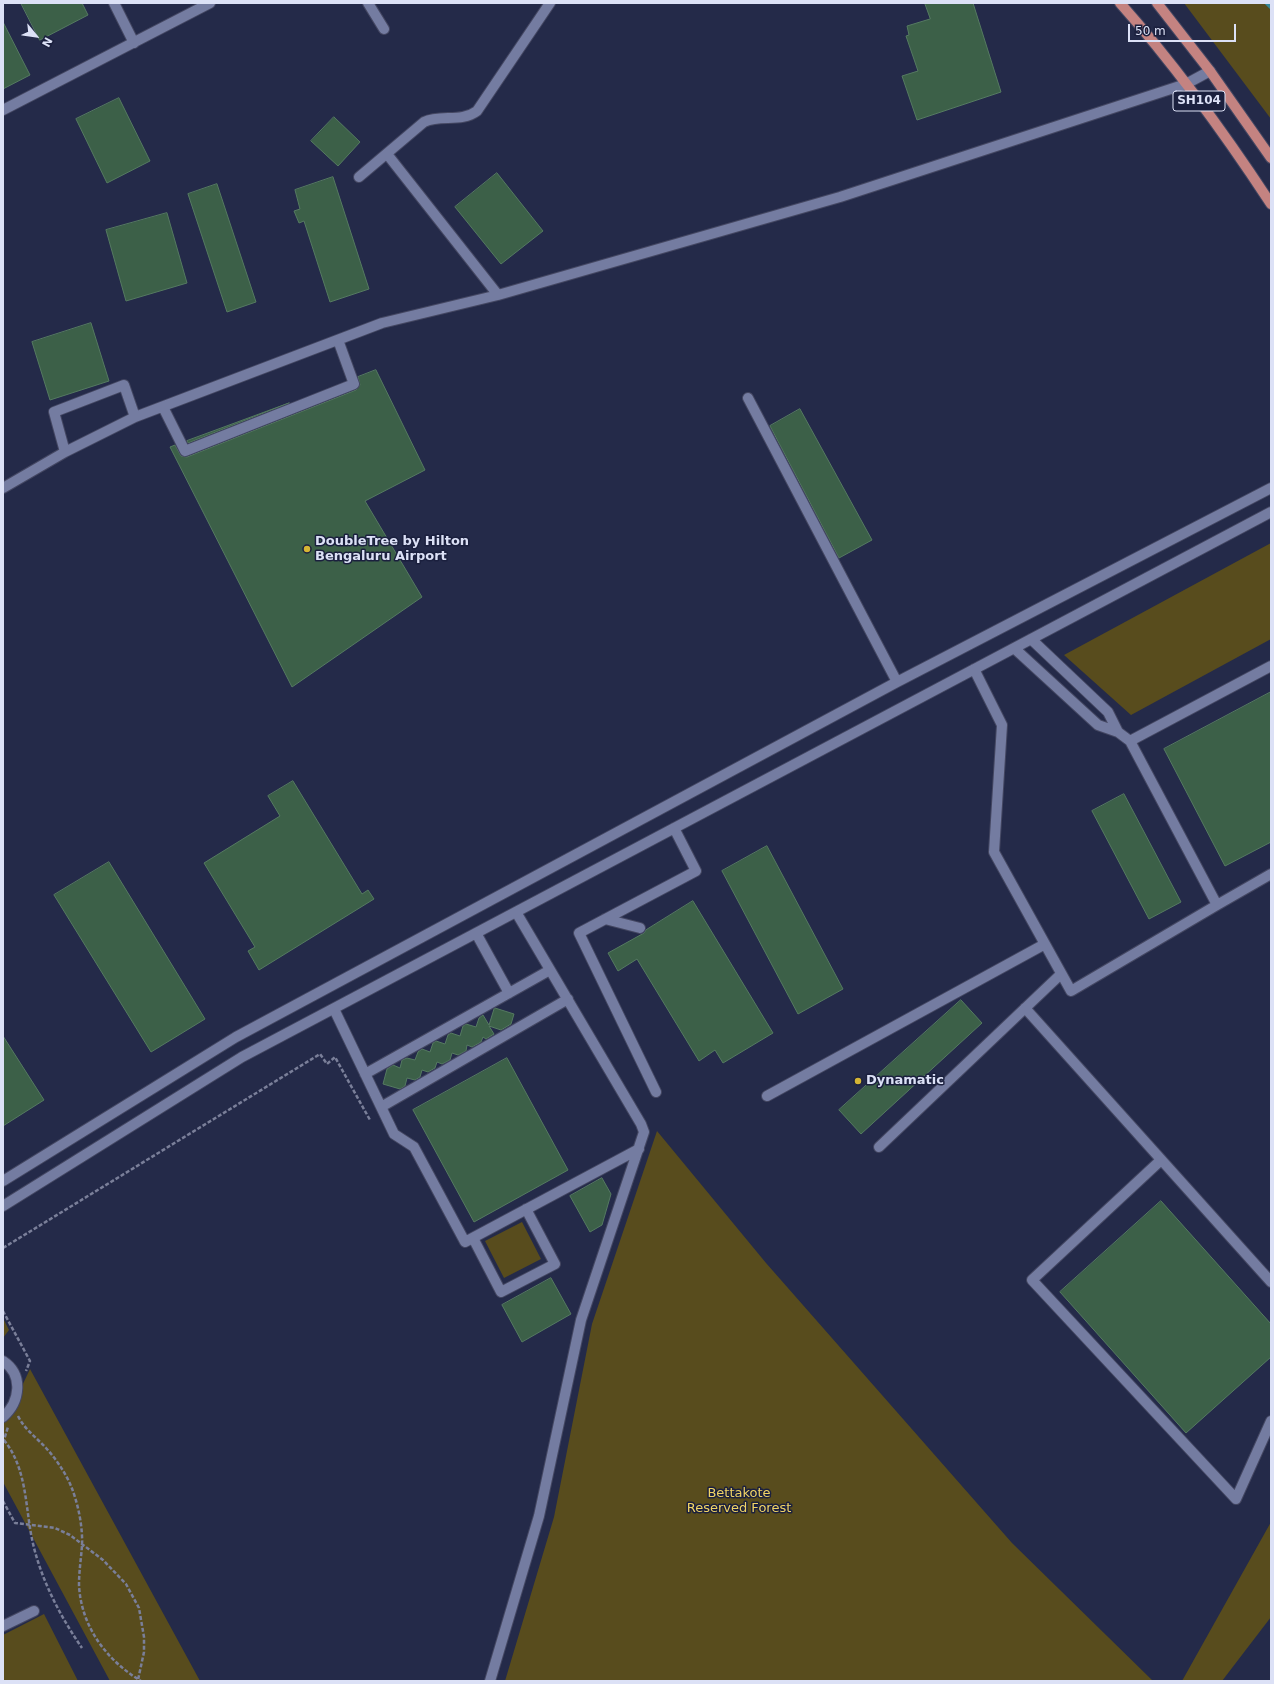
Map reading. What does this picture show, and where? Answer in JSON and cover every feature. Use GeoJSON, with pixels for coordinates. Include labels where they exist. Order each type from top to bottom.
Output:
{"type":"FeatureCollection","features":[{"type":"Feature","properties":{"kind":"main road","name":"SH104"},"geometry":{"type":"LineString","coordinates":[[1120,3],[1143,29],[1186,84],[1240,157],[1271,204]]}},
{"type":"Feature","properties":{"kind":"main road","name":"SH104"},"geometry":{"type":"LineString","coordinates":[[1157,3],[1210,71],[1271,158]]}},
{"type":"Feature","properties":{"kind":"street"},"geometry":{"type":"LineString","coordinates":[[114,3],[134,43]]}},
{"type":"Feature","properties":{"kind":"street"},"geometry":{"type":"LineString","coordinates":[[3,110],[210,3]]}},
{"type":"Feature","properties":{"kind":"street"},"geometry":{"type":"LineString","coordinates":[[368,3],[384,29]]}},
{"type":"Feature","properties":{"kind":"street"},"geometry":{"type":"LineString","coordinates":[[359,177],[428,120],[464,118],[471,116],[477,111],[550,3]]}},
{"type":"Feature","properties":{"kind":"street"},"geometry":{"type":"LineString","coordinates":[[3,488],[65,452],[135,417],[382,324],[498,295],[840,197],[1186,84],[1210,71]]}},
{"type":"Feature","properties":{"kind":"street"},"geometry":{"type":"LineString","coordinates":[[387,154],[498,295]]}},
{"type":"Feature","properties":{"kind":"street"},"geometry":{"type":"LineString","coordinates":[[163,407],[185,451],[354,384],[338,340]]}},
{"type":"Feature","properties":{"kind":"street"},"geometry":{"type":"LineString","coordinates":[[65,452],[54,412],[124,385],[135,417]]}},
{"type":"Feature","properties":{"kind":"street"},"geometry":{"type":"LineString","coordinates":[[748,398],[897,682]]}},
{"type":"Feature","properties":{"kind":"street"},"geometry":{"type":"LineString","coordinates":[[3,1181],[236,1037],[897,682],[1271,488]]}},
{"type":"Feature","properties":{"kind":"street"},"geometry":{"type":"LineString","coordinates":[[3,1206],[242,1057],[1271,512]]}},
{"type":"Feature","properties":{"kind":"street"},"geometry":{"type":"LineString","coordinates":[[1031,639],[1108,712],[1118,732]]}},
{"type":"Feature","properties":{"kind":"street"},"geometry":{"type":"LineString","coordinates":[[1014,648],[1098,725],[1118,732],[1130,741],[1217,905]]}},
{"type":"Feature","properties":{"kind":"street"},"geometry":{"type":"LineString","coordinates":[[1130,741],[1271,666]]}},
{"type":"Feature","properties":{"kind":"street"},"geometry":{"type":"LineString","coordinates":[[974,669],[1002,725],[994,852],[1071,992],[1271,874]]}},
{"type":"Feature","properties":{"kind":"street"},"geometry":{"type":"LineString","coordinates":[[656,1092],[580,933],[696,871],[674,828]]}},
{"type":"Feature","properties":{"kind":"street"},"geometry":{"type":"LineString","coordinates":[[490,1681],[539,1516],[581,1320],[644,1132],[641,1124],[516,912]]}},
{"type":"Feature","properties":{"kind":"street"},"geometry":{"type":"LineString","coordinates":[[605,919],[640,928]]}},
{"type":"Feature","properties":{"kind":"street"},"geometry":{"type":"LineString","coordinates":[[476,933],[509,993]]}},
{"type":"Feature","properties":{"kind":"street"},"geometry":{"type":"LineString","coordinates":[[767,1096],[1045,944]]}},
{"type":"Feature","properties":{"kind":"street"},"geometry":{"type":"LineString","coordinates":[[365,1074],[550,970]]}},
{"type":"Feature","properties":{"kind":"street"},"geometry":{"type":"LineString","coordinates":[[879,1147],[1061,974]]}},
{"type":"Feature","properties":{"kind":"street"},"geometry":{"type":"LineString","coordinates":[[381,1107],[568,999]]}},
{"type":"Feature","properties":{"kind":"street"},"geometry":{"type":"LineString","coordinates":[[334,1008],[394,1134],[414,1147],[465,1242],[639,1149]]}},
{"type":"Feature","properties":{"kind":"street"},"geometry":{"type":"LineString","coordinates":[[1025,1008],[1271,1282]]}},
{"type":"Feature","properties":{"kind":"street"},"geometry":{"type":"LineString","coordinates":[[1161,1160],[1032,1280],[1236,1499],[1271,1421]]}},
{"type":"Feature","properties":{"kind":"street"},"geometry":{"type":"LineString","coordinates":[[473,1238],[501,1292],[555,1264],[526,1209]]}},
{"type":"Feature","properties":{"kind":"street"},"geometry":{"type":"LineString","coordinates":[[3,1362],[12,1370],[18,1387],[14,1404],[9,1412],[3,1417]]}},
{"type":"Feature","properties":{"kind":"street"},"geometry":{"type":"LineString","coordinates":[[3,1626],[34,1611]]}},
{"type":"Feature","properties":{"kind":"path"},"geometry":{"type":"LineString","coordinates":[[3,1248],[320,1054],[327,1064],[335,1057],[370,1120]]}},
{"type":"Feature","properties":{"kind":"path"},"geometry":{"type":"LineString","coordinates":[[3,1501],[15,1523],[55,1528],[70,1535],[82,1545],[104,1560],[126,1584],[139,1608],[144,1637],[144,1652],[139,1681],[107,1653],[91,1630],[80,1601],[80,1555],[82,1545],[77,1505],[71,1485],[61,1466],[22,1423],[17,1413]]}},
{"type":"Feature","properties":{"kind":"path"},"geometry":{"type":"LineString","coordinates":[[4,1440],[19,1465],[31,1525],[32,1539],[47,1587],[69,1629],[82,1648]]}},
{"type":"Feature","properties":{"kind":"green space"},"geometry":{"type":"Polygon","coordinates":[[[1184,3],[1271,3],[1271,119],[1184,3]]]}},
{"type":"Feature","properties":{"kind":"green space"},"geometry":{"type":"Polygon","coordinates":[[[1271,543],[1271,639],[1131,715],[1064,655],[1271,543]]]}},
{"type":"Feature","properties":{"kind":"green space","name":"Bettakote Reserved Forest"},"geometry":{"type":"Polygon","coordinates":[[[657,1131],[766,1263],[1012,1543],[1153,1681],[505,1681],[554,1517],[592,1324],[657,1131]]]}},
{"type":"Feature","properties":{"kind":"green space"},"geometry":{"type":"Polygon","coordinates":[[[522,1222],[541,1259],[504,1278],[485,1241],[522,1222]]]}},
{"type":"Feature","properties":{"kind":"green space"},"geometry":{"type":"Polygon","coordinates":[[[3,1318],[9,1330],[3,1338],[3,1318]]]}},
{"type":"Feature","properties":{"kind":"green space"},"geometry":{"type":"Polygon","coordinates":[[[30,1369],[200,1681],[110,1681],[3,1482],[3,1424],[30,1369]]]}},
{"type":"Feature","properties":{"kind":"green space"},"geometry":{"type":"Polygon","coordinates":[[[1271,1522],[1271,1617],[1222,1681],[1182,1681],[1271,1522]]]}},
{"type":"Feature","properties":{"kind":"green space"},"geometry":{"type":"Polygon","coordinates":[[[44,1614],[78,1681],[3,1681],[3,1635],[44,1614]]]}},
{"type":"Feature","properties":{"kind":"building"},"geometry":{"type":"Polygon","coordinates":[[[21,3],[82,3],[88,15],[40,40],[21,3]]]}},
{"type":"Feature","properties":{"kind":"building"},"geometry":{"type":"Polygon","coordinates":[[[925,3],[973,3],[1001,92],[917,120],[902,76],[918,71],[906,36],[909,35],[907,26],[930,19],[925,3]]]}},
{"type":"Feature","properties":{"kind":"building"},"geometry":{"type":"Polygon","coordinates":[[[3,22],[30,75],[3,89],[3,22]]]}},
{"type":"Feature","properties":{"kind":"building"},"geometry":{"type":"Polygon","coordinates":[[[119,98],[150,161],[107,183],[76,119],[119,98]]]}},
{"type":"Feature","properties":{"kind":"building"},"geometry":{"type":"Polygon","coordinates":[[[334,117],[360,142],[338,166],[311,141],[334,117]]]}},
{"type":"Feature","properties":{"kind":"building"},"geometry":{"type":"Polygon","coordinates":[[[497,173],[543,231],[501,264],[455,207],[497,173]]]}},
{"type":"Feature","properties":{"kind":"building"},"geometry":{"type":"Polygon","coordinates":[[[333,177],[369,289],[330,302],[304,221],[299,223],[294,211],[300,209],[295,190],[333,177]]]}},
{"type":"Feature","properties":{"kind":"building"},"geometry":{"type":"Polygon","coordinates":[[[217,184],[256,302],[227,312],[188,194],[217,184]]]}},
{"type":"Feature","properties":{"kind":"building"},"geometry":{"type":"Polygon","coordinates":[[[167,213],[187,283],[126,301],[106,230],[167,213]]]}},
{"type":"Feature","properties":{"kind":"building"},"geometry":{"type":"Polygon","coordinates":[[[91,323],[109,381],[50,400],[32,342],[91,323]]]}},
{"type":"Feature","properties":{"kind":"building","name":"DoubleTree by Hilton Bengaluru Airport"},"geometry":{"type":"Polygon","coordinates":[[[376,370],[425,470],[365,501],[422,597],[292,687],[170,447],[175,445],[181,456],[187,457],[356,390],[360,385],[358,377],[376,370]]]}},
{"type":"Feature","properties":{"kind":"building"},"geometry":{"type":"Polygon","coordinates":[[[289,403],[188,443],[187,441],[289,403]]]}},
{"type":"Feature","properties":{"kind":"building"},"geometry":{"type":"Polygon","coordinates":[[[800,409],[872,540],[839,558],[770,426],[800,409]]]}},
{"type":"Feature","properties":{"kind":"building"},"geometry":{"type":"Polygon","coordinates":[[[1271,692],[1271,842],[1225,866],[1164,749],[1271,692]]]}},
{"type":"Feature","properties":{"kind":"building"},"geometry":{"type":"Polygon","coordinates":[[[293,781],[362,894],[368,890],[374,899],[259,970],[248,951],[255,947],[204,863],[280,816],[268,796],[293,781]]]}},
{"type":"Feature","properties":{"kind":"building"},"geometry":{"type":"Polygon","coordinates":[[[1124,794],[1181,902],[1149,919],[1092,811],[1124,794]]]}},
{"type":"Feature","properties":{"kind":"building"},"geometry":{"type":"Polygon","coordinates":[[[767,846],[843,989],[798,1014],[722,871],[767,846]]]}},
{"type":"Feature","properties":{"kind":"building"},"geometry":{"type":"Polygon","coordinates":[[[109,862],[205,1019],[151,1052],[54,895],[109,862]]]}},
{"type":"Feature","properties":{"kind":"building"},"geometry":{"type":"Polygon","coordinates":[[[693,901],[773,1033],[723,1063],[715,1050],[699,1061],[637,959],[618,971],[608,953],[644,933],[646,930],[693,901]]]}},
{"type":"Feature","properties":{"kind":"building"},"geometry":{"type":"Polygon","coordinates":[[[961,1000],[982,1023],[861,1134],[839,1110],[961,1000]]]}},
{"type":"Feature","properties":{"kind":"building"},"geometry":{"type":"Polygon","coordinates":[[[495,1008],[514,1014],[511,1024],[501,1030],[489,1026],[494,1034],[486,1039],[483,1037],[481,1042],[472,1047],[467,1045],[466,1051],[458,1055],[452,1053],[450,1060],[442,1064],[437,1062],[435,1068],[428,1072],[422,1070],[420,1077],[415,1080],[407,1078],[405,1086],[400,1089],[383,1084],[387,1069],[393,1065],[400,1068],[402,1060],[407,1058],[415,1060],[418,1052],[422,1049],[430,1052],[433,1043],[436,1041],[445,1044],[448,1035],[451,1033],[460,1036],[463,1026],[466,1024],[476,1027],[479,1018],[483,1015],[489,1025],[495,1008]]]}},
{"type":"Feature","properties":{"kind":"building"},"geometry":{"type":"Polygon","coordinates":[[[3,1036],[44,1100],[3,1126],[3,1036]]]}},
{"type":"Feature","properties":{"kind":"building"},"geometry":{"type":"Polygon","coordinates":[[[507,1058],[568,1170],[474,1222],[413,1110],[507,1058]]]}},
{"type":"Feature","properties":{"kind":"building"},"geometry":{"type":"Polygon","coordinates":[[[602,1178],[611,1194],[602,1225],[590,1232],[570,1196],[602,1178]]]}},
{"type":"Feature","properties":{"kind":"building"},"geometry":{"type":"Polygon","coordinates":[[[1161,1201],[1271,1324],[1271,1357],[1186,1433],[1060,1292],[1161,1201]]]}},
{"type":"Feature","properties":{"kind":"building"},"geometry":{"type":"Polygon","coordinates":[[[551,1278],[571,1314],[522,1342],[502,1305],[551,1278]]]}},
{"type":"Feature","properties":{"kind":"waterway"},"geometry":{"type":"LineString","coordinates":[[1267,3],[1271,7]]}},
{"type":"Feature","properties":{"kind":"place","name":"DoubleTree by Hilton Bengaluru Airport"},"geometry":{"type":"Point","coordinates":[307,549]}},
{"type":"Feature","properties":{"kind":"place","name":"Dynamatic"},"geometry":{"type":"Point","coordinates":[858,1081]}}]}
